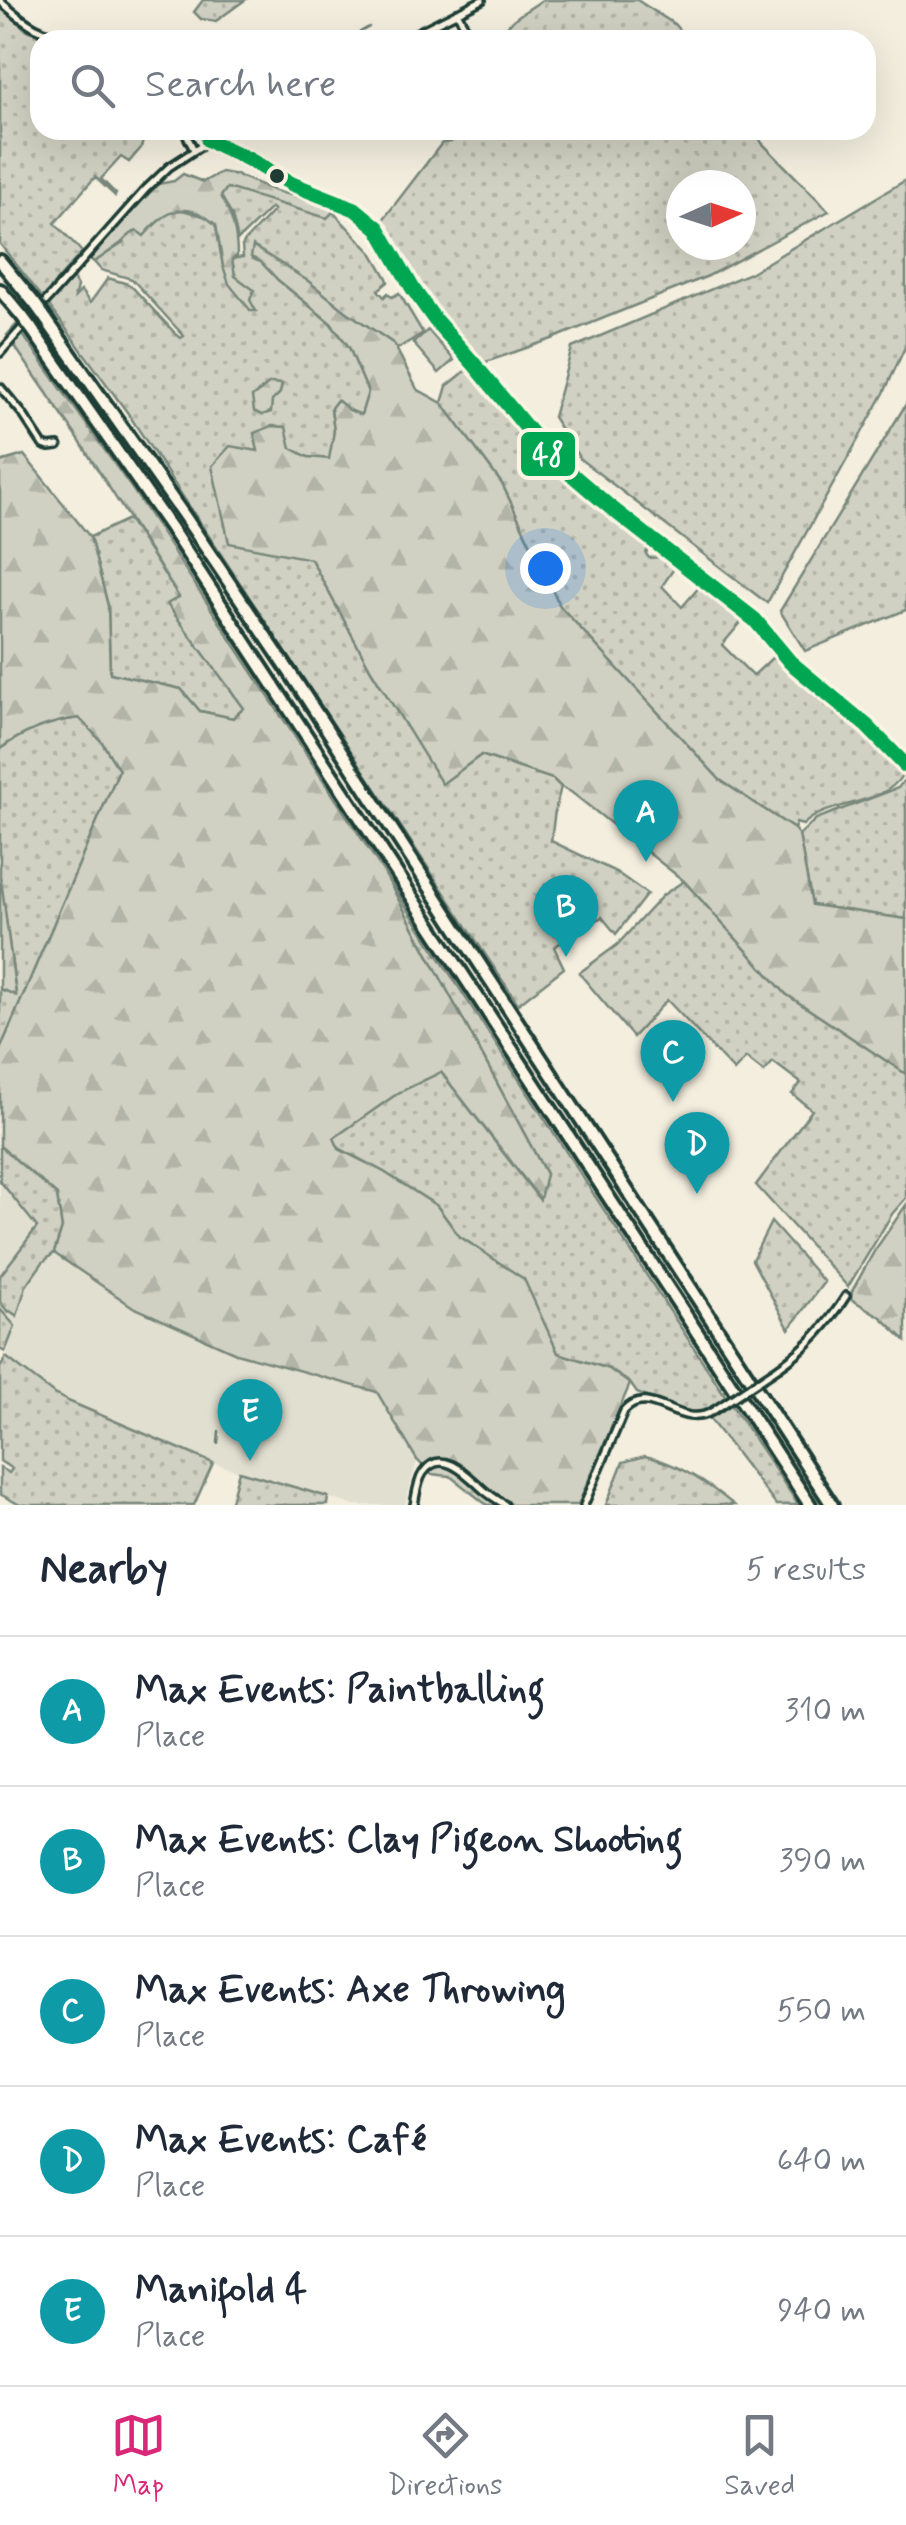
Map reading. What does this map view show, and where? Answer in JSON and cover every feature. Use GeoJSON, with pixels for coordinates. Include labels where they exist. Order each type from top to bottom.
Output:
{"type":"FeatureCollection","features":[{"type":"Feature","properties":{"kind":"highway"},"geometry":{"type":"LineString","coordinates":[[0,261],[44,315],[279,656],[832,1505]]}},
{"type":"Feature","properties":{"kind":"highway"},"geometry":{"type":"LineString","coordinates":[[0,290],[31,328],[170,528],[810,1505]]}},
{"type":"Feature","properties":{"kind":"street"},"geometry":{"type":"LineString","coordinates":[[422,30],[482,0]]}},
{"type":"Feature","properties":{"kind":"street"},"geometry":{"type":"LineString","coordinates":[[0,1],[37,30]]}},
{"type":"Feature","properties":{"kind":"street"},"geometry":{"type":"LineString","coordinates":[[457,12],[465,30]]}},
{"type":"Feature","properties":{"kind":"street"},"geometry":{"type":"LineString","coordinates":[[189,140],[194,150]]}},
{"type":"Feature","properties":{"kind":"street"},"geometry":{"type":"LineString","coordinates":[[0,353],[144,190],[208,140],[292,184],[355,209],[378,228],[435,320],[549,455],[756,620],[790,662],[868,726],[906,766]]}},
{"type":"Feature","properties":{"kind":"street"},"geometry":{"type":"LineString","coordinates":[[0,387],[43,444],[58,446]]}},
{"type":"Feature","properties":{"kind":"street"},"geometry":{"type":"LineString","coordinates":[[584,1505],[624,1411],[631,1403],[645,1400],[692,1418],[713,1412],[794,1356],[835,1314],[846,1296]]}},
{"type":"Feature","properties":{"kind":"street"},"geometry":{"type":"LineString","coordinates":[[414,1505],[424,1472],[442,1463],[459,1468],[505,1505]]}},
{"type":"Feature","properties":{"kind":"shaded area"},"geometry":{"type":"Polygon","coordinates":[[[0,1181],[38,1227],[49,1259],[54,1253],[133,1307],[236,1353],[377,1392],[417,1460],[405,1505],[353,1505],[213,1463],[68,1402],[6,1357],[15,1326],[0,1309],[0,1181]]]}},
{"type":"Feature","properties":{"kind":"green space"},"geometry":{"type":"Polygon","coordinates":[[[203,0],[245,0],[216,21],[201,19],[194,12],[203,0]]]}},
{"type":"Feature","properties":{"kind":"green space"},"geometry":{"type":"Polygon","coordinates":[[[542,0],[637,0],[679,30],[505,30],[542,0]]]}},
{"type":"Feature","properties":{"kind":"green space"},"geometry":{"type":"Polygon","coordinates":[[[0,6],[30,31],[30,140],[143,140],[129,162],[121,157],[101,179],[115,196],[95,177],[55,223],[82,252],[51,287],[57,296],[72,277],[77,286],[75,297],[81,291],[90,303],[108,278],[128,284],[175,333],[184,336],[132,279],[101,270],[94,262],[123,243],[129,233],[137,230],[144,235],[164,216],[179,209],[207,217],[216,225],[223,266],[255,310],[235,276],[232,259],[243,257],[245,241],[274,210],[271,208],[238,240],[232,216],[221,196],[227,187],[327,217],[333,212],[373,254],[388,282],[378,290],[384,297],[399,293],[423,333],[397,349],[308,281],[261,262],[330,323],[349,347],[368,392],[361,415],[337,400],[331,408],[334,431],[330,459],[308,457],[291,448],[311,559],[371,670],[443,783],[481,755],[553,779],[561,787],[551,841],[616,872],[647,894],[616,934],[602,917],[554,947],[564,968],[518,1004],[127,412],[0,244],[0,6]]]}},
{"type":"Feature","properties":{"kind":"green space"},"geometry":{"type":"Polygon","coordinates":[[[453,140],[760,140],[829,211],[756,250],[756,170],[666,170],[666,260],[738,260],[708,276],[486,362],[452,337],[438,320],[379,225],[442,143],[453,140]]]}},
{"type":"Feature","properties":{"kind":"green space"},"geometry":{"type":"Polygon","coordinates":[[[221,172],[326,204],[333,212],[327,218],[227,188],[221,196],[235,232],[235,276],[254,290],[250,300],[256,311],[251,311],[229,284],[216,225],[196,212],[169,214],[144,236],[137,231],[94,262],[89,258],[158,184],[174,181],[183,174],[203,182],[221,172]]]}},
{"type":"Feature","properties":{"kind":"green space"},"geometry":{"type":"Polygon","coordinates":[[[906,180],[906,345],[884,393],[767,603],[580,459],[553,417],[572,348],[750,273],[906,180]]]}},
{"type":"Feature","properties":{"kind":"green space"},"geometry":{"type":"Polygon","coordinates":[[[253,246],[394,344],[417,389],[442,403],[502,484],[560,606],[720,780],[799,835],[812,905],[906,919],[906,1074],[786,994],[684,881],[553,779],[481,755],[442,784],[371,670],[311,559],[229,543],[212,466],[230,446],[258,451],[254,433],[272,426],[286,427],[291,448],[308,457],[329,459],[334,431],[331,408],[337,400],[361,415],[368,392],[349,347],[331,323],[251,257],[253,246]]]}},
{"type":"Feature","properties":{"kind":"green space"},"geometry":{"type":"Polygon","coordinates":[[[16,325],[135,493],[383,871],[546,1174],[540,1199],[441,1072],[398,1093],[334,1138],[339,1149],[437,1206],[459,1236],[524,1279],[558,1353],[609,1369],[630,1384],[578,1505],[487,1505],[450,1476],[431,1474],[417,1460],[377,1392],[236,1353],[133,1307],[54,1253],[62,1228],[57,1195],[0,1146],[0,1050],[119,770],[102,742],[79,718],[38,728],[0,749],[0,462],[24,455],[90,537],[108,606],[110,673],[181,689],[200,711],[233,718],[244,708],[167,604],[179,597],[7,335],[16,325]]]}},
{"type":"Feature","properties":{"kind":"green space"},"geometry":{"type":"Polygon","coordinates":[[[428,330],[454,360],[439,373],[413,343],[428,330]]]}},
{"type":"Feature","properties":{"kind":"green space"},"geometry":{"type":"Polygon","coordinates":[[[467,370],[473,372],[553,469],[648,547],[649,558],[660,557],[675,567],[662,586],[682,607],[701,585],[744,619],[722,645],[753,676],[773,657],[887,759],[902,775],[894,785],[869,798],[826,811],[803,825],[796,823],[794,829],[720,780],[560,606],[502,484],[442,403],[447,386],[467,370]]]}},
{"type":"Feature","properties":{"kind":"green space"},"geometry":{"type":"Polygon","coordinates":[[[270,383],[282,384],[280,393],[272,401],[271,412],[262,415],[254,411],[252,397],[270,383]]]}},
{"type":"Feature","properties":{"kind":"green space"},"geometry":{"type":"Polygon","coordinates":[[[906,404],[906,610],[805,651],[780,611],[906,404]]]}},
{"type":"Feature","properties":{"kind":"green space"},"geometry":{"type":"Polygon","coordinates":[[[128,519],[180,598],[168,605],[244,708],[233,718],[200,711],[181,689],[110,673],[108,606],[90,537],[128,519]]]}},
{"type":"Feature","properties":{"kind":"green space"},"geometry":{"type":"Polygon","coordinates":[[[80,718],[102,742],[119,770],[0,1050],[0,989],[16,994],[0,877],[0,749],[38,728],[80,718]]]}},
{"type":"Feature","properties":{"kind":"green space"},"geometry":{"type":"Polygon","coordinates":[[[906,778],[906,919],[812,905],[799,835],[816,819],[898,788],[906,778]]]}},
{"type":"Feature","properties":{"kind":"green space"},"geometry":{"type":"Polygon","coordinates":[[[383,871],[726,1397],[706,1411],[688,1414],[637,1393],[630,1383],[609,1369],[558,1353],[523,1279],[459,1236],[437,1206],[339,1148],[333,1138],[398,1093],[441,1072],[539,1199],[546,1174],[383,871]]]}},
{"type":"Feature","properties":{"kind":"green space"},"geometry":{"type":"Polygon","coordinates":[[[0,877],[2,887],[16,995],[0,989],[0,877]]]}},
{"type":"Feature","properties":{"kind":"green space"},"geometry":{"type":"Polygon","coordinates":[[[684,881],[786,994],[906,1074],[906,1198],[848,1287],[756,1185],[812,1110],[792,1094],[801,1083],[773,1062],[764,1072],[746,1058],[734,1071],[667,1000],[633,1037],[579,973],[617,945],[663,895],[684,881]]]}},
{"type":"Feature","properties":{"kind":"green space"},"geometry":{"type":"Polygon","coordinates":[[[0,1146],[57,1195],[62,1228],[54,1253],[26,1286],[17,1316],[0,1302],[0,1276],[37,1227],[0,1181],[0,1146]]]}},
{"type":"Feature","properties":{"kind":"green space"},"geometry":{"type":"Polygon","coordinates":[[[906,1205],[906,1341],[881,1317],[851,1299],[875,1250],[906,1205]]]}},
{"type":"Feature","properties":{"kind":"green space"},"geometry":{"type":"Polygon","coordinates":[[[771,1222],[824,1282],[789,1329],[752,1260],[771,1222]]]}},
{"type":"Feature","properties":{"kind":"green space"},"geometry":{"type":"Polygon","coordinates":[[[0,1309],[15,1326],[5,1352],[0,1349],[0,1309]]]}},
{"type":"Feature","properties":{"kind":"green space"},"geometry":{"type":"Polygon","coordinates":[[[6,1357],[54,1394],[213,1463],[194,1505],[20,1505],[0,1494],[0,1468],[9,1473],[12,1469],[0,1461],[0,1368],[6,1357]]]}},
{"type":"Feature","properties":{"kind":"green space"},"geometry":{"type":"Polygon","coordinates":[[[731,1404],[798,1505],[776,1505],[709,1418],[731,1404]]]}},
{"type":"Feature","properties":{"kind":"green space"},"geometry":{"type":"Polygon","coordinates":[[[645,1456],[692,1475],[734,1505],[606,1505],[623,1462],[645,1456]]]}},
{"type":"Feature","properties":{"kind":"green space"},"geometry":{"type":"Polygon","coordinates":[[[239,1471],[328,1497],[327,1505],[230,1505],[239,1471]]]}},
{"type":"Feature","properties":{"kind":"waterway"},"geometry":{"type":"LineString","coordinates":[[364,30],[369,27]]}},
{"type":"Feature","properties":{"kind":"waterway"},"geometry":{"type":"LineString","coordinates":[[218,1443],[219,1431]]}},
{"type":"Feature","properties":{"kind":"transit line","name":"48"},"geometry":{"type":"LineString","coordinates":[[208,140],[292,184],[355,209],[378,228],[435,320],[549,455],[755,620],[790,662],[867,726],[906,766]]}},
{"type":"Feature","properties":{"kind":"place","name":"Max Events: Paintballing"},"geometry":{"type":"Point","coordinates":[646,862]}},
{"type":"Feature","properties":{"kind":"place","name":"Max Events: Clay Pigeon Shooting"},"geometry":{"type":"Point","coordinates":[566,957]}},
{"type":"Feature","properties":{"kind":"place","name":"Max Events: Axe Throwing"},"geometry":{"type":"Point","coordinates":[673,1102]}},
{"type":"Feature","properties":{"kind":"place","name":"Max Events: Café"},"geometry":{"type":"Point","coordinates":[697,1194]}},
{"type":"Feature","properties":{"kind":"place","name":"Manifold 4"},"geometry":{"type":"Point","coordinates":[250,1461]}}]}
